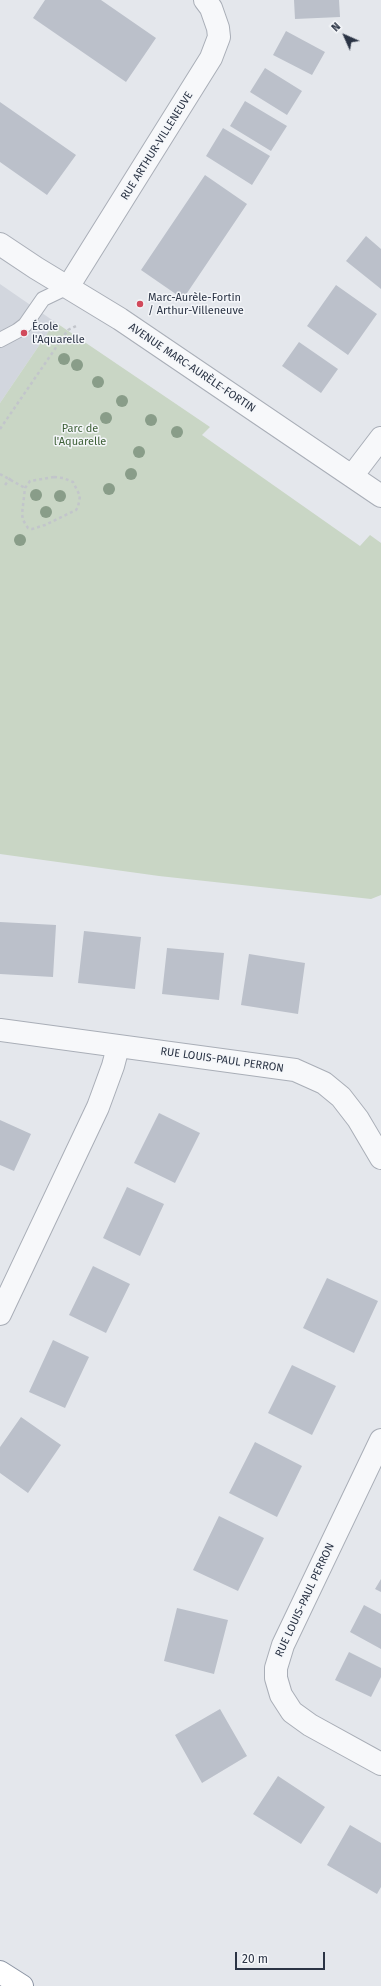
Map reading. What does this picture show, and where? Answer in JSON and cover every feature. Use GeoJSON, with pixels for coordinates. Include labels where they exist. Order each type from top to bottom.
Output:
{"type":"FeatureCollection","features":[{"type":"Feature","properties":{"kind":"highway"},"geometry":{"type":"LineString","coordinates":[[0,1972],[22,1986]]}},
{"type":"Feature","properties":{"kind":"street","name":"RUE ARTHUR-VILLENEUVE"},"geometry":{"type":"LineString","coordinates":[[68,287],[212,58],[219,37],[218,28],[211,8],[205,0]]}},
{"type":"Feature","properties":{"kind":"street","name":"AVENUE MARC-AURÈLE-FORTIN"},"geometry":{"type":"LineString","coordinates":[[0,244],[120,319],[381,496]]}},
{"type":"Feature","properties":{"kind":"street"},"geometry":{"type":"LineString","coordinates":[[352,476],[381,438]]}},
{"type":"Feature","properties":{"kind":"street","name":"RUE LOUIS-PAUL PERRON"},"geometry":{"type":"LineString","coordinates":[[0,1030],[118,1047],[281,1067],[311,1076],[334,1090],[349,1106],[381,1158]]}},
{"type":"Feature","properties":{"kind":"street"},"geometry":{"type":"LineString","coordinates":[[0,1314],[98,1107],[118,1047]]}},
{"type":"Feature","properties":{"kind":"street","name":"RUE LOUIS-PAUL PERRON"},"geometry":{"type":"LineString","coordinates":[[381,1440],[283,1645],[276,1668],[276,1678],[281,1695],[292,1712],[310,1725],[381,1764]]}},
{"type":"Feature","properties":{"kind":"lane"},"geometry":{"type":"LineString","coordinates":[[0,340],[25,325],[43,299],[68,287]]}},
{"type":"Feature","properties":{"kind":"path"},"geometry":{"type":"LineString","coordinates":[[0,429],[68,330],[81,323]]}},
{"type":"Feature","properties":{"kind":"path"},"geometry":{"type":"LineString","coordinates":[[0,474],[8,480],[25,488]]}},
{"type":"Feature","properties":{"kind":"path"},"geometry":{"type":"LineString","coordinates":[[5,485],[12,476]]}},
{"type":"Feature","properties":{"kind":"path"},"geometry":{"type":"LineString","coordinates":[[64,478],[73,482],[77,488],[80,496],[80,502],[76,510],[45,526],[32,529],[28,528],[23,520],[25,488],[30,481],[64,478]]}},
{"type":"Feature","properties":{"kind":"shaded area","name":"École l'Aquarelle"},"geometry":{"type":"Polygon","coordinates":[[[0,284],[55,322],[0,403],[0,284]]]}},
{"type":"Feature","properties":{"kind":"green space","name":"Parc de l'Aquarelle"},"geometry":{"type":"Polygon","coordinates":[[[55,322],[210,427],[202,435],[360,546],[370,535],[381,543],[381,895],[371,899],[159,876],[0,854],[0,403],[55,322]]]}},
{"type":"Feature","properties":{"kind":"building"},"geometry":{"type":"Polygon","coordinates":[[[45,0],[101,0],[156,38],[126,82],[33,18],[45,0]]]}},
{"type":"Feature","properties":{"kind":"building"},"geometry":{"type":"Polygon","coordinates":[[[294,0],[339,0],[340,17],[295,19],[294,0]]]}},
{"type":"Feature","properties":{"kind":"building"},"geometry":{"type":"Polygon","coordinates":[[[286,31],[325,52],[312,75],[273,55],[286,31]]]}},
{"type":"Feature","properties":{"kind":"building"},"geometry":{"type":"Polygon","coordinates":[[[265,68],[302,91],[287,115],[250,92],[265,68]]]}},
{"type":"Feature","properties":{"kind":"building"},"geometry":{"type":"Polygon","coordinates":[[[245,101],[287,126],[271,151],[230,126],[245,101]]]}},
{"type":"Feature","properties":{"kind":"building"},"geometry":{"type":"Polygon","coordinates":[[[0,102],[76,155],[47,195],[0,162],[0,102]]]}},
{"type":"Feature","properties":{"kind":"building"},"geometry":{"type":"Polygon","coordinates":[[[223,128],[270,156],[252,185],[206,156],[223,128]]]}},
{"type":"Feature","properties":{"kind":"building"},"geometry":{"type":"Polygon","coordinates":[[[205,175],[247,204],[183,299],[141,270],[205,175]]]}},
{"type":"Feature","properties":{"kind":"building"},"geometry":{"type":"Polygon","coordinates":[[[366,236],[381,249],[381,289],[346,261],[366,236]]]}},
{"type":"Feature","properties":{"kind":"building"},"geometry":{"type":"Polygon","coordinates":[[[336,285],[377,314],[348,355],[307,326],[336,285]]]}},
{"type":"Feature","properties":{"kind":"building"},"geometry":{"type":"Polygon","coordinates":[[[299,342],[338,369],[321,393],[282,366],[299,342]]]}},
{"type":"Feature","properties":{"kind":"building"},"geometry":{"type":"Polygon","coordinates":[[[0,922],[56,925],[53,977],[0,974],[0,922]]]}},
{"type":"Feature","properties":{"kind":"building"},"geometry":{"type":"Polygon","coordinates":[[[84,931],[141,937],[135,989],[78,983],[84,931]]]}},
{"type":"Feature","properties":{"kind":"building"},"geometry":{"type":"Polygon","coordinates":[[[167,948],[224,953],[219,1000],[162,994],[167,948]]]}},
{"type":"Feature","properties":{"kind":"building"},"geometry":{"type":"Polygon","coordinates":[[[249,954],[305,963],[298,1014],[241,1005],[249,954]]]}},
{"type":"Feature","properties":{"kind":"building"},"geometry":{"type":"Polygon","coordinates":[[[159,1113],[200,1133],[175,1183],[134,1163],[159,1113]]]}},
{"type":"Feature","properties":{"kind":"building"},"geometry":{"type":"Polygon","coordinates":[[[0,1120],[31,1134],[14,1171],[0,1165],[0,1120]]]}},
{"type":"Feature","properties":{"kind":"building"},"geometry":{"type":"Polygon","coordinates":[[[127,1187],[164,1204],[140,1256],[103,1238],[127,1187]]]}},
{"type":"Feature","properties":{"kind":"building"},"geometry":{"type":"Polygon","coordinates":[[[93,1266],[130,1284],[106,1333],[69,1315],[93,1266]]]}},
{"type":"Feature","properties":{"kind":"building"},"geometry":{"type":"Polygon","coordinates":[[[327,1278],[378,1301],[354,1353],[303,1328],[327,1278]]]}},
{"type":"Feature","properties":{"kind":"building"},"geometry":{"type":"Polygon","coordinates":[[[53,1340],[89,1357],[65,1408],[29,1392],[53,1340]]]}},
{"type":"Feature","properties":{"kind":"building"},"geometry":{"type":"Polygon","coordinates":[[[292,1365],[336,1386],[312,1435],[268,1413],[292,1365]]]}},
{"type":"Feature","properties":{"kind":"building"},"geometry":{"type":"Polygon","coordinates":[[[21,1417],[61,1445],[28,1493],[0,1473],[0,1447],[21,1417]]]}},
{"type":"Feature","properties":{"kind":"building"},"geometry":{"type":"Polygon","coordinates":[[[255,1442],[302,1466],[277,1517],[229,1493],[255,1442]]]}},
{"type":"Feature","properties":{"kind":"building"},"geometry":{"type":"Polygon","coordinates":[[[219,1516],[264,1538],[238,1591],[193,1570],[219,1516]]]}},
{"type":"Feature","properties":{"kind":"building"},"geometry":{"type":"Polygon","coordinates":[[[381,1579],[381,1592],[375,1589],[381,1579]]]}},
{"type":"Feature","properties":{"kind":"building"},"geometry":{"type":"Polygon","coordinates":[[[364,1605],[381,1614],[381,1649],[350,1632],[364,1605]]]}},
{"type":"Feature","properties":{"kind":"building"},"geometry":{"type":"Polygon","coordinates":[[[177,1608],[228,1620],[214,1674],[164,1661],[177,1608]]]}},
{"type":"Feature","properties":{"kind":"building"},"geometry":{"type":"Polygon","coordinates":[[[349,1652],[381,1668],[381,1677],[371,1697],[335,1680],[349,1652]]]}},
{"type":"Feature","properties":{"kind":"building"},"geometry":{"type":"Polygon","coordinates":[[[220,1709],[247,1756],[202,1783],[175,1735],[220,1709]]]}},
{"type":"Feature","properties":{"kind":"building"},"geometry":{"type":"Polygon","coordinates":[[[278,1776],[325,1807],[301,1844],[253,1814],[278,1776]]]}},
{"type":"Feature","properties":{"kind":"building"},"geometry":{"type":"Polygon","coordinates":[[[350,1825],[381,1843],[381,1887],[377,1894],[327,1865],[350,1825]]]}},
{"type":"Feature","properties":{"kind":"place","name":"Marc-Aurèle-Fortin / Arthur-Villeneuve"},"geometry":{"type":"Point","coordinates":[140,304]}},
{"type":"Feature","properties":{"kind":"place","name":"École l'Aquarelle"},"geometry":{"type":"Point","coordinates":[24,333]}}]}
